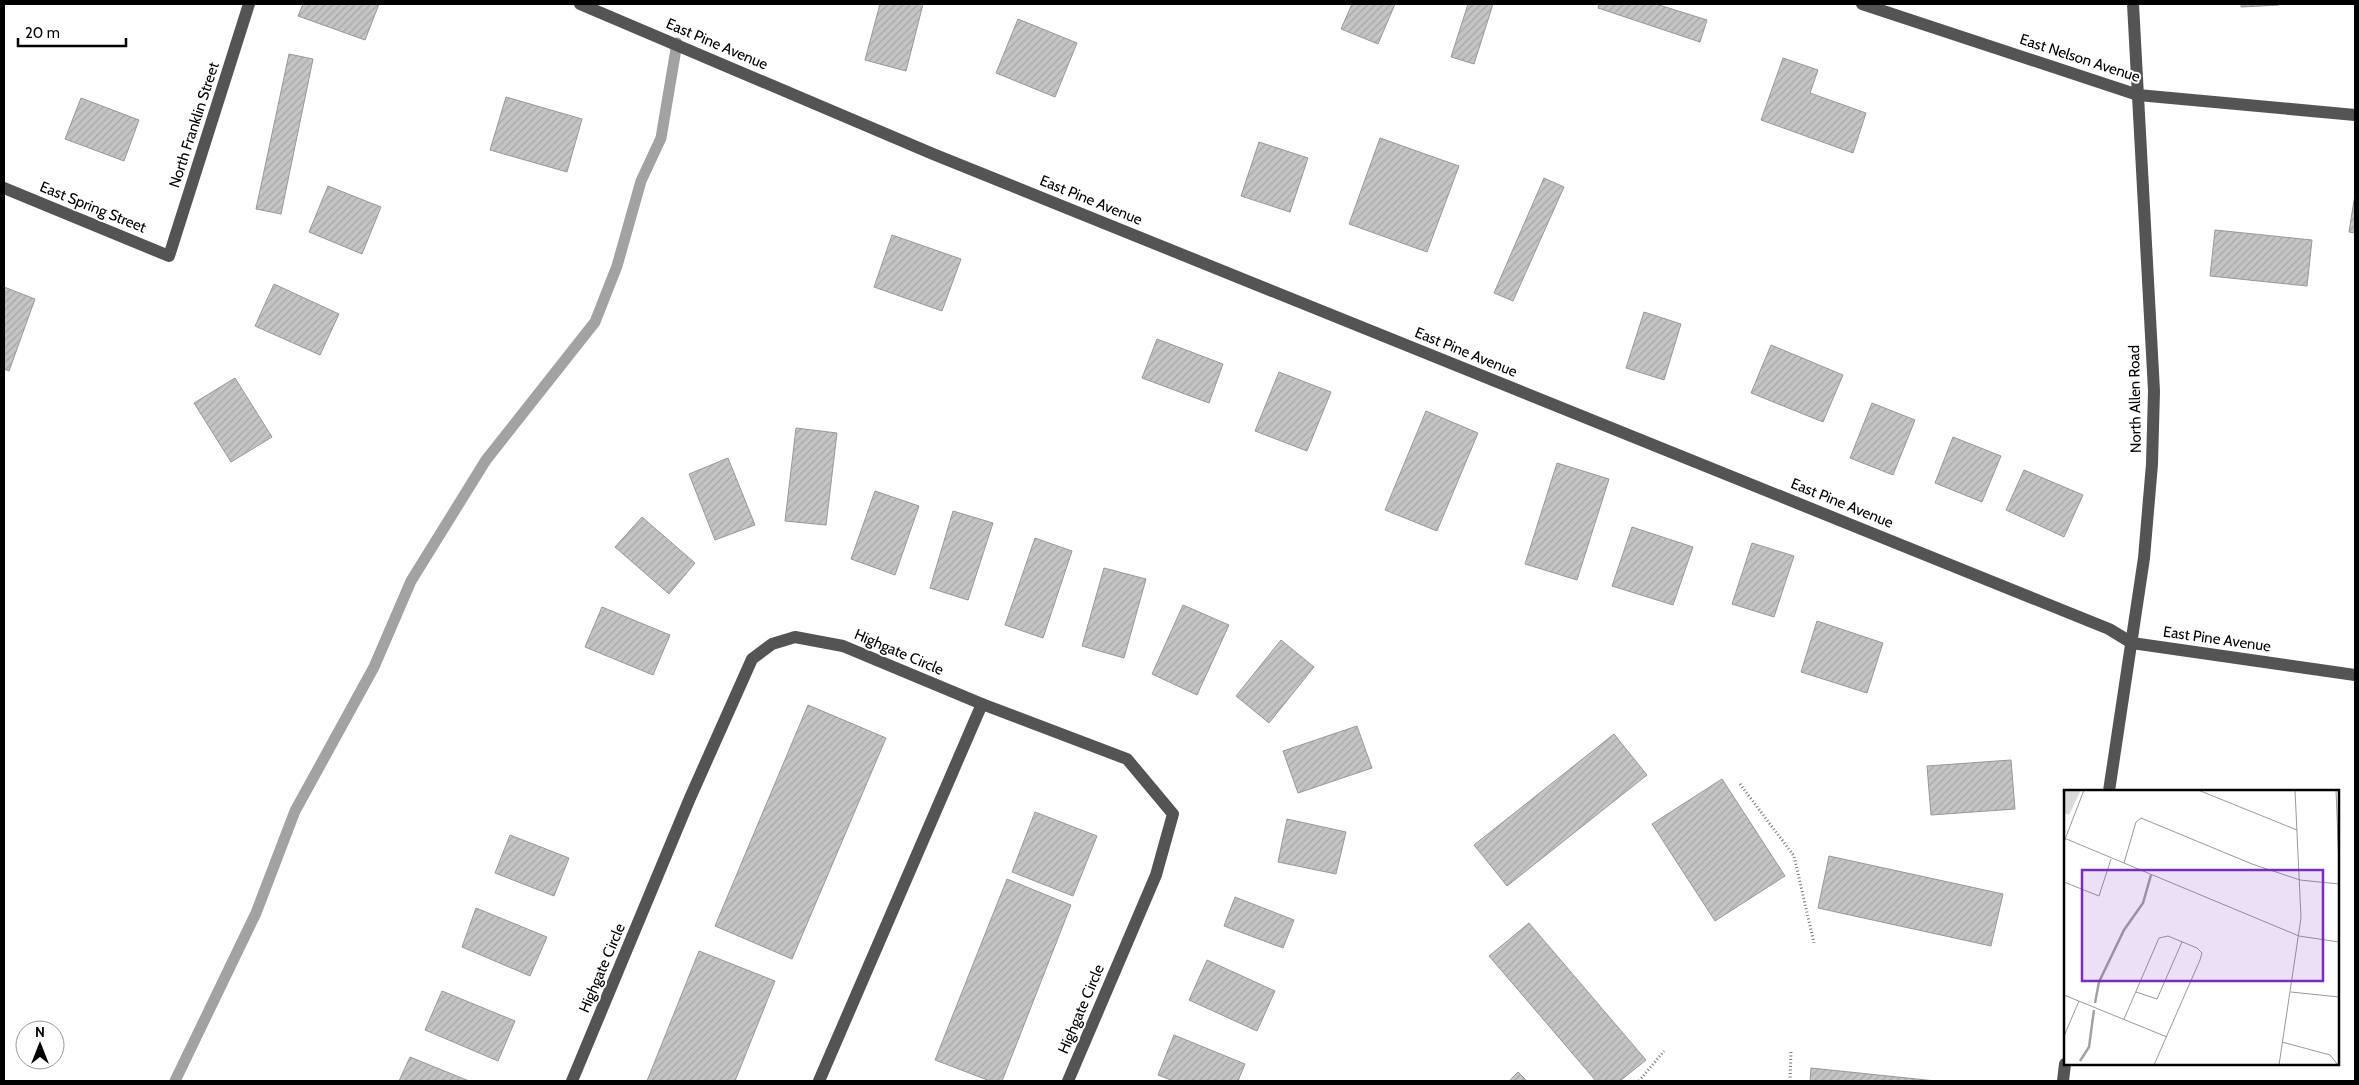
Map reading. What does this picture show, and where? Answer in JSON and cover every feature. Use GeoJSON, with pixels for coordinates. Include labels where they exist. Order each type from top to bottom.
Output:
{"type":"FeatureCollection","features":[{"type":"Feature","properties":{"kind":"street","name":"North Franklin Street"},"geometry":{"type":"LineString","coordinates":[[169,256],[250,4]]}},
{"type":"Feature","properties":{"kind":"street","name":"East Pine Avenue"},"geometry":{"type":"LineString","coordinates":[[580,4],[933,154],[2109,629],[2132,643],[2355,675]]}},
{"type":"Feature","properties":{"kind":"street","name":"East Nelson Avenue"},"geometry":{"type":"LineString","coordinates":[[1862,4],[2138,95],[2355,114]]}},
{"type":"Feature","properties":{"kind":"street","name":"North Allen Road"},"geometry":{"type":"LineString","coordinates":[[2109,790],[2144,558],[2152,464],[2154,391],[2133,4]]}},
{"type":"Feature","properties":{"kind":"street","name":"East Spring Street"},"geometry":{"type":"LineString","coordinates":[[4,188],[169,256]]}},
{"type":"Feature","properties":{"kind":"street","name":"Highgate Circle"},"geometry":{"type":"LineString","coordinates":[[572,1081],[690,798],[752,659],[772,644],[795,637],[843,646],[982,704],[1127,759],[1173,814],[1156,875],[1068,1081]]}},
{"type":"Feature","properties":{"kind":"street"},"geometry":{"type":"LineString","coordinates":[[819,1081],[982,704]]}},
{"type":"Feature","properties":{"kind":"street"},"geometry":{"type":"LineString","coordinates":[[2063,1081],[2065,1065]]}},
{"type":"Feature","properties":{"kind":"path"},"geometry":{"type":"LineString","coordinates":[[1740,784],[1794,856],[1814,944]]}},
{"type":"Feature","properties":{"kind":"path"},"geometry":{"type":"LineString","coordinates":[[1639,1081],[1664,1051]]}},
{"type":"Feature","properties":{"kind":"path"},"geometry":{"type":"LineString","coordinates":[[1790,1081],[1791,1051]]}},
{"type":"Feature","properties":{"kind":"building"},"geometry":{"type":"Polygon","coordinates":[[[303,4],[379,4],[365,40],[298,16],[303,4]]]}},
{"type":"Feature","properties":{"kind":"building"},"geometry":{"type":"Polygon","coordinates":[[[880,4],[923,4],[906,71],[865,60],[880,4]]]}},
{"type":"Feature","properties":{"kind":"building"},"geometry":{"type":"Polygon","coordinates":[[[1352,4],[1395,4],[1378,44],[1341,29],[1352,4]]]}},
{"type":"Feature","properties":{"kind":"building"},"geometry":{"type":"Polygon","coordinates":[[[1468,4],[1493,4],[1474,64],[1451,57],[1468,4]]]}},
{"type":"Feature","properties":{"kind":"building"},"geometry":{"type":"Polygon","coordinates":[[[1599,4],[1656,4],[1707,20],[1700,42],[1598,8],[1599,4]]]}},
{"type":"Feature","properties":{"kind":"building"},"geometry":{"type":"Polygon","coordinates":[[[2241,4],[2279,4],[2279,5],[2241,7],[2241,4]]]}},
{"type":"Feature","properties":{"kind":"building"},"geometry":{"type":"Polygon","coordinates":[[[1018,19],[1077,43],[1055,97],[996,73],[1018,19]]]}},
{"type":"Feature","properties":{"kind":"building"},"geometry":{"type":"Polygon","coordinates":[[[289,54],[313,59],[281,214],[256,209],[289,54]]]}},
{"type":"Feature","properties":{"kind":"building"},"geometry":{"type":"Polygon","coordinates":[[[1783,58],[1818,70],[1810,93],[1866,113],[1853,153],[1761,120],[1783,58]]]}},
{"type":"Feature","properties":{"kind":"building"},"geometry":{"type":"Polygon","coordinates":[[[506,97],[582,119],[567,172],[490,150],[506,97]]]}},
{"type":"Feature","properties":{"kind":"building"},"geometry":{"type":"Polygon","coordinates":[[[81,98],[139,120],[124,161],[65,139],[81,98]]]}},
{"type":"Feature","properties":{"kind":"building"},"geometry":{"type":"Polygon","coordinates":[[[1380,138],[1459,166],[1427,252],[1349,224],[1380,138]]]}},
{"type":"Feature","properties":{"kind":"building"},"geometry":{"type":"Polygon","coordinates":[[[1259,142],[1308,158],[1290,212],[1241,196],[1259,142]]]}},
{"type":"Feature","properties":{"kind":"building"},"geometry":{"type":"Polygon","coordinates":[[[1544,178],[1564,187],[1513,301],[1494,293],[1544,178]]]}},
{"type":"Feature","properties":{"kind":"building"},"geometry":{"type":"Polygon","coordinates":[[[328,186],[381,207],[362,254],[309,232],[328,186]]]}},
{"type":"Feature","properties":{"kind":"building"},"geometry":{"type":"Polygon","coordinates":[[[2355,194],[2355,233],[2349,232],[2355,194]]]}},
{"type":"Feature","properties":{"kind":"building"},"geometry":{"type":"Polygon","coordinates":[[[2215,230],[2312,240],[2307,286],[2210,276],[2215,230]]]}},
{"type":"Feature","properties":{"kind":"building"},"geometry":{"type":"Polygon","coordinates":[[[892,235],[961,259],[942,311],[874,287],[892,235]]]}},
{"type":"Feature","properties":{"kind":"building"},"geometry":{"type":"Polygon","coordinates":[[[274,284],[339,314],[320,355],[255,326],[274,284]]]}},
{"type":"Feature","properties":{"kind":"building"},"geometry":{"type":"Polygon","coordinates":[[[4,287],[35,299],[9,371],[4,369],[4,287]]]}},
{"type":"Feature","properties":{"kind":"building"},"geometry":{"type":"Polygon","coordinates":[[[1644,312],[1681,324],[1664,380],[1626,368],[1644,312]]]}},
{"type":"Feature","properties":{"kind":"building"},"geometry":{"type":"Polygon","coordinates":[[[1157,339],[1223,364],[1209,403],[1142,378],[1157,339]]]}},
{"type":"Feature","properties":{"kind":"building"},"geometry":{"type":"Polygon","coordinates":[[[1771,345],[1843,375],[1823,422],[1751,393],[1771,345]]]}},
{"type":"Feature","properties":{"kind":"building"},"geometry":{"type":"Polygon","coordinates":[[[1279,372],[1331,392],[1307,451],[1255,431],[1279,372]]]}},
{"type":"Feature","properties":{"kind":"building"},"geometry":{"type":"Polygon","coordinates":[[[235,378],[272,437],[231,462],[194,403],[235,378]]]}},
{"type":"Feature","properties":{"kind":"building"},"geometry":{"type":"Polygon","coordinates":[[[1872,403],[1915,420],[1893,475],[1850,458],[1872,403]]]}},
{"type":"Feature","properties":{"kind":"building"},"geometry":{"type":"Polygon","coordinates":[[[1426,411],[1478,433],[1437,531],[1385,510],[1426,411]]]}},
{"type":"Feature","properties":{"kind":"building"},"geometry":{"type":"Polygon","coordinates":[[[796,428],[837,433],[826,525],[785,521],[796,428]]]}},
{"type":"Feature","properties":{"kind":"building"},"geometry":{"type":"Polygon","coordinates":[[[1953,437],[2001,456],[1982,502],[1935,483],[1953,437]]]}},
{"type":"Feature","properties":{"kind":"building"},"geometry":{"type":"Polygon","coordinates":[[[728,458],[755,525],[715,540],[689,474],[728,458]]]}},
{"type":"Feature","properties":{"kind":"building"},"geometry":{"type":"Polygon","coordinates":[[[1557,463],[1609,479],[1577,580],[1525,564],[1557,463]]]}},
{"type":"Feature","properties":{"kind":"building"},"geometry":{"type":"Polygon","coordinates":[[[2024,470],[2083,495],[2064,537],[2006,510],[2024,470]]]}},
{"type":"Feature","properties":{"kind":"building"},"geometry":{"type":"Polygon","coordinates":[[[875,491],[919,506],[895,575],[851,559],[875,491]]]}},
{"type":"Feature","properties":{"kind":"building"},"geometry":{"type":"Polygon","coordinates":[[[953,511],[993,523],[968,600],[930,588],[953,511]]]}},
{"type":"Feature","properties":{"kind":"building"},"geometry":{"type":"Polygon","coordinates":[[[642,517],[695,563],[669,594],[615,547],[642,517]]]}},
{"type":"Feature","properties":{"kind":"building"},"geometry":{"type":"Polygon","coordinates":[[[1632,527],[1693,547],[1673,605],[1612,586],[1632,527]]]}},
{"type":"Feature","properties":{"kind":"building"},"geometry":{"type":"Polygon","coordinates":[[[1035,538],[1072,551],[1043,638],[1005,625],[1035,538]]]}},
{"type":"Feature","properties":{"kind":"building"},"geometry":{"type":"Polygon","coordinates":[[[1752,543],[1794,556],[1774,617],[1732,604],[1752,543]]]}},
{"type":"Feature","properties":{"kind":"building"},"geometry":{"type":"Polygon","coordinates":[[[1104,568],[1146,579],[1124,658],[1082,646],[1104,568]]]}},
{"type":"Feature","properties":{"kind":"building"},"geometry":{"type":"Polygon","coordinates":[[[1183,605],[1229,625],[1197,695],[1152,674],[1183,605]]]}},
{"type":"Feature","properties":{"kind":"building"},"geometry":{"type":"Polygon","coordinates":[[[602,607],[670,635],[653,675],[585,647],[602,607]]]}},
{"type":"Feature","properties":{"kind":"building"},"geometry":{"type":"Polygon","coordinates":[[[1817,621],[1883,643],[1867,693],[1801,672],[1817,621]]]}},
{"type":"Feature","properties":{"kind":"building"},"geometry":{"type":"Polygon","coordinates":[[[1281,640],[1314,667],[1269,723],[1236,696],[1281,640]]]}},
{"type":"Feature","properties":{"kind":"building"},"geometry":{"type":"Polygon","coordinates":[[[808,705],[886,738],[792,959],[715,926],[808,705]]]}},
{"type":"Feature","properties":{"kind":"building"},"geometry":{"type":"Polygon","coordinates":[[[1357,726],[1372,768],[1298,793],[1283,751],[1357,726]]]}},
{"type":"Feature","properties":{"kind":"building"},"geometry":{"type":"Polygon","coordinates":[[[1614,734],[1647,775],[1507,886],[1474,845],[1614,734]]]}},
{"type":"Feature","properties":{"kind":"building"},"geometry":{"type":"Polygon","coordinates":[[[2011,760],[2015,809],[1931,815],[1927,766],[2011,760]]]}},
{"type":"Feature","properties":{"kind":"building"},"geometry":{"type":"Polygon","coordinates":[[[1722,779],[1785,876],[1715,921],[1652,824],[1722,779]]]}},
{"type":"Feature","properties":{"kind":"building"},"geometry":{"type":"Polygon","coordinates":[[[1035,812],[1097,836],[1073,896],[1012,872],[1035,812]]]}},
{"type":"Feature","properties":{"kind":"building"},"geometry":{"type":"Polygon","coordinates":[[[1287,819],[1346,832],[1336,874],[1278,862],[1287,819]]]}},
{"type":"Feature","properties":{"kind":"building"},"geometry":{"type":"Polygon","coordinates":[[[510,835],[569,858],[554,896],[495,873],[510,835]]]}},
{"type":"Feature","properties":{"kind":"building"},"geometry":{"type":"Polygon","coordinates":[[[1829,856],[2003,894],[1991,946],[1818,908],[1829,856]]]}},
{"type":"Feature","properties":{"kind":"building"},"geometry":{"type":"Polygon","coordinates":[[[1007,879],[1071,905],[1002,1081],[990,1081],[935,1060],[1007,879]]]}},
{"type":"Feature","properties":{"kind":"building"},"geometry":{"type":"Polygon","coordinates":[[[1235,897],[1294,920],[1283,948],[1224,926],[1235,897]]]}},
{"type":"Feature","properties":{"kind":"building"},"geometry":{"type":"Polygon","coordinates":[[[476,908],[547,937],[530,976],[462,947],[476,908]]]}},
{"type":"Feature","properties":{"kind":"building"},"geometry":{"type":"Polygon","coordinates":[[[1529,923],[1646,1060],[1620,1081],[1596,1081],[1489,956],[1529,923]]]}},
{"type":"Feature","properties":{"kind":"building"},"geometry":{"type":"Polygon","coordinates":[[[699,951],[775,981],[735,1081],[647,1081],[699,951]]]}},
{"type":"Feature","properties":{"kind":"building"},"geometry":{"type":"Polygon","coordinates":[[[1207,960],[1275,991],[1257,1031],[1189,1000],[1207,960]]]}},
{"type":"Feature","properties":{"kind":"building"},"geometry":{"type":"Polygon","coordinates":[[[442,991],[515,1021],[498,1061],[425,1030],[442,991]]]}},
{"type":"Feature","properties":{"kind":"building"},"geometry":{"type":"Polygon","coordinates":[[[1174,1035],[1245,1064],[1238,1081],[1173,1081],[1158,1075],[1174,1035]]]}},
{"type":"Feature","properties":{"kind":"building"},"geometry":{"type":"Polygon","coordinates":[[[410,1057],[469,1081],[399,1081],[410,1057]]]}},
{"type":"Feature","properties":{"kind":"building"},"geometry":{"type":"Polygon","coordinates":[[[1811,1068],[1936,1081],[1810,1081],[1811,1068]]]}},
{"type":"Feature","properties":{"kind":"building"},"geometry":{"type":"Polygon","coordinates":[[[1518,1072],[1527,1081],[1509,1081],[1518,1072]]]}},
{"type":"Feature","properties":{"kind":"waterway"},"geometry":{"type":"LineString","coordinates":[[175,1081],[256,913],[295,811],[374,667],[411,581],[486,460],[595,322],[617,266],[641,181],[661,138],[677,43]]}}]}
